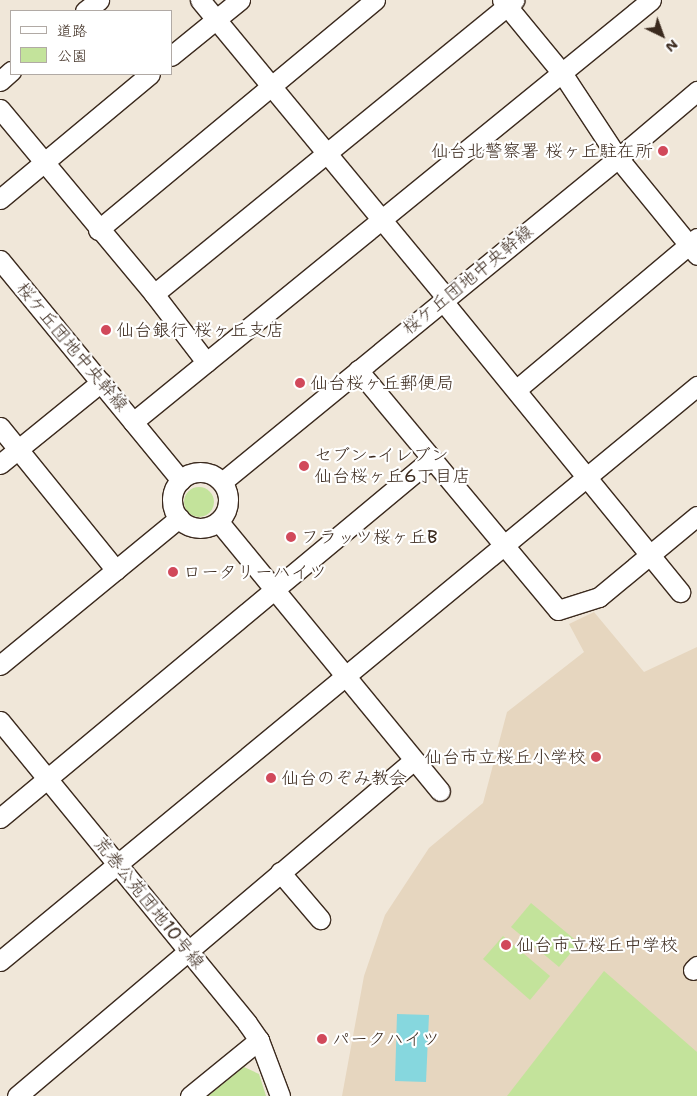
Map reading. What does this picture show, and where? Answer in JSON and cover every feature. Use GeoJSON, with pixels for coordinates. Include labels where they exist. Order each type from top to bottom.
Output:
{"type":"FeatureCollection","features":[{"type":"Feature","properties":{"kind":"street"},"geometry":{"type":"LineString","coordinates":[[86,10],[99,0]]}},
{"type":"Feature","properties":{"kind":"street"},"geometry":{"type":"LineString","coordinates":[[200,0],[381,218],[586,477],[680,592]]}},
{"type":"Feature","properties":{"kind":"street"},"geometry":{"type":"LineString","coordinates":[[172,55],[240,0]]}},
{"type":"Feature","properties":{"kind":"street"},"geometry":{"type":"LineString","coordinates":[[98,230],[375,0]]}},
{"type":"Feature","properties":{"kind":"street"},"geometry":{"type":"LineString","coordinates":[[133,422],[381,218],[651,0]]}},
{"type":"Feature","properties":{"kind":"street"},"geometry":{"type":"LineString","coordinates":[[154,294],[507,2],[562,73],[618,158],[694,246],[516,389]]}},
{"type":"Feature","properties":{"kind":"street"},"geometry":{"type":"LineString","coordinates":[[0,81],[10,72]]}},
{"type":"Feature","properties":{"kind":"street"},"geometry":{"type":"LineString","coordinates":[[0,198],[41,162],[149,75]]}},
{"type":"Feature","properties":{"kind":"street","name":"桜ケ丘団地中央幹線"},"geometry":{"type":"LineString","coordinates":[[222,482],[618,158],[697,91]]}},
{"type":"Feature","properties":{"kind":"street"},"geometry":{"type":"LineString","coordinates":[[0,110],[41,162],[154,294],[206,362]]}},
{"type":"Feature","properties":{"kind":"street","name":"桜ケ丘団地中央幹線"},"geometry":{"type":"LineString","coordinates":[[0,260],[181,480]]}},
{"type":"Feature","properties":{"kind":"street"},"geometry":{"type":"LineString","coordinates":[[358,370],[430,460],[558,610],[599,596],[697,516]]}},
{"type":"Feature","properties":{"kind":"street"},"geometry":{"type":"LineString","coordinates":[[0,464],[101,382]]}},
{"type":"Feature","properties":{"kind":"street"},"geometry":{"type":"LineString","coordinates":[[0,961],[697,386]]}},
{"type":"Feature","properties":{"kind":"street"},"geometry":{"type":"LineString","coordinates":[[0,427],[116,570]]}},
{"type":"Feature","properties":{"kind":"street"},"geometry":{"type":"LineString","coordinates":[[0,818],[430,460]]}},
{"type":"Feature","properties":{"kind":"street"},"geometry":{"type":"LineString","coordinates":[[198,472],[207,473],[222,482],[228,498],[224,515],[219,522],[202,528],[194,528],[178,518],[173,494],[181,480],[198,472]]}},
{"type":"Feature","properties":{"kind":"street"},"geometry":{"type":"LineString","coordinates":[[0,665],[178,518]]}},
{"type":"Feature","properties":{"kind":"street"},"geometry":{"type":"LineString","coordinates":[[219,522],[440,791]]}},
{"type":"Feature","properties":{"kind":"street","name":"荒巻公苑団地10号線"},"geometry":{"type":"LineString","coordinates":[[0,721],[259,1040],[280,1096]]}},
{"type":"Feature","properties":{"kind":"street"},"geometry":{"type":"LineString","coordinates":[[17,1096],[414,760]]}},
{"type":"Feature","properties":{"kind":"street"},"geometry":{"type":"LineString","coordinates":[[280,872],[320,919]]}},
{"type":"Feature","properties":{"kind":"street"},"geometry":{"type":"LineString","coordinates":[[190,1096],[259,1040]]}},
{"type":"Feature","properties":{"kind":"shaded area"},"geometry":{"type":"Polygon","coordinates":[[[594,612],[644,672],[697,647],[697,1096],[342,1096],[364,976],[385,915],[429,848],[483,803],[507,712],[584,652],[569,624],[594,612]]]}},
{"type":"Feature","properties":{"kind":"green space"},"geometry":{"type":"Polygon","coordinates":[[[199,487],[205,488],[213,496],[213,508],[205,516],[199,517],[193,516],[185,508],[184,502],[185,496],[193,488],[199,487]]]}},
{"type":"Feature","properties":{"kind":"green space"},"geometry":{"type":"Polygon","coordinates":[[[531,903],[579,943],[559,967],[511,927],[531,903]]]}},
{"type":"Feature","properties":{"kind":"green space"},"geometry":{"type":"Polygon","coordinates":[[[503,936],[550,976],[530,1000],[483,959],[503,936]]]}},
{"type":"Feature","properties":{"kind":"green space"},"geometry":{"type":"Polygon","coordinates":[[[604,971],[697,1052],[697,1096],[507,1096],[604,971]]]}},
{"type":"Feature","properties":{"kind":"green space"},"geometry":{"type":"Polygon","coordinates":[[[244,1067],[259,1074],[266,1096],[208,1096],[244,1067]]]}},
{"type":"Feature","properties":{"kind":"water"},"geometry":{"type":"Polygon","coordinates":[[[397,1014],[429,1015],[426,1082],[395,1081],[397,1014]]]}},
{"type":"Feature","properties":{"kind":"place","name":"仙台北警察署 桜ヶ丘駐在所"},"geometry":{"type":"Point","coordinates":[663,151]}},
{"type":"Feature","properties":{"kind":"place","name":"仙台銀行 桜ヶ丘支店"},"geometry":{"type":"Point","coordinates":[106,330]}},
{"type":"Feature","properties":{"kind":"place","name":"仙台桜ヶ丘郵便局"},"geometry":{"type":"Point","coordinates":[300,383]}},
{"type":"Feature","properties":{"kind":"place","name":"セブン-イレブン 仙台桜ヶ丘6丁目店"},"geometry":{"type":"Point","coordinates":[304,466]}},
{"type":"Feature","properties":{"kind":"place","name":"フラッツ桜ヶ丘B"},"geometry":{"type":"Point","coordinates":[291,537]}},
{"type":"Feature","properties":{"kind":"place","name":"ロータリーハイツ"},"geometry":{"type":"Point","coordinates":[173,572]}},
{"type":"Feature","properties":{"kind":"place","name":"仙台市立桜丘小学校"},"geometry":{"type":"Point","coordinates":[596,757]}},
{"type":"Feature","properties":{"kind":"place","name":"仙台のぞみ教会"},"geometry":{"type":"Point","coordinates":[271,778]}},
{"type":"Feature","properties":{"kind":"place","name":"仙台市立桜丘中学校"},"geometry":{"type":"Point","coordinates":[506,945]}},
{"type":"Feature","properties":{"kind":"place","name":"パークハイツ"},"geometry":{"type":"Point","coordinates":[322,1039]}}]}
